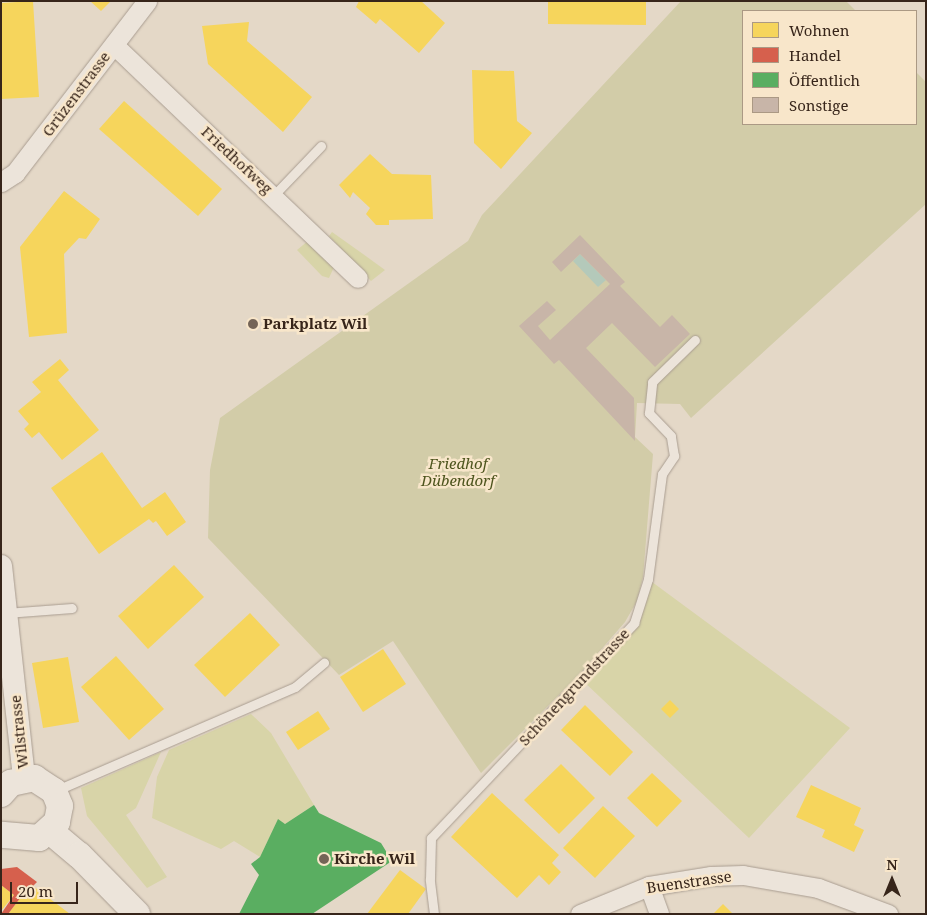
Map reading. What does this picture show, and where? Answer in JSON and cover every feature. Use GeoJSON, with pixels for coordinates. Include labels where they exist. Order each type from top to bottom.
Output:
{"type":"FeatureCollection","features":[{"type":"Feature","properties":{"kind":"main road"},"geometry":{"type":"LineString","coordinates":[[1,794],[11,783],[24,778],[42,780],[54,791],[59,814],[50,831],[31,840],[1,835]]}},
{"type":"Feature","properties":{"kind":"main road"},"geometry":{"type":"LineString","coordinates":[[50,831],[131,911]]}},
{"type":"Feature","properties":{"kind":"street","name":"Grüzenstrasse"},"geometry":{"type":"LineString","coordinates":[[1,182],[16,173],[147,1]]}},
{"type":"Feature","properties":{"kind":"street","name":"Friedhofweg"},"geometry":{"type":"LineString","coordinates":[[114,45],[274,195],[358,278]]}},
{"type":"Feature","properties":{"kind":"street","name":"Wilstrasse"},"geometry":{"type":"LineString","coordinates":[[1,566],[24,778]]}},
{"type":"Feature","properties":{"kind":"street","name":"Buenstrasse"},"geometry":{"type":"LineString","coordinates":[[580,914],[649,886],[711,876],[768,877],[818,888],[888,914]]}},
{"type":"Feature","properties":{"kind":"street"},"geometry":{"type":"LineString","coordinates":[[649,886],[659,914]]}},
{"type":"Feature","properties":{"kind":"lane"},"geometry":{"type":"LineString","coordinates":[[274,195],[321,146]]}},
{"type":"Feature","properties":{"kind":"lane","name":"Schönengrundstrasse"},"geometry":{"type":"LineString","coordinates":[[434,914],[430,879],[431,838],[634,623],[648,579],[662,474],[674,456],[672,436],[649,413],[652,382],[694,340]]}},
{"type":"Feature","properties":{"kind":"lane"},"geometry":{"type":"LineString","coordinates":[[6,613],[72,608]]}},
{"type":"Feature","properties":{"kind":"lane"},"geometry":{"type":"LineString","coordinates":[[54,791],[295,687],[324,663]]}},
{"type":"Feature","properties":{"kind":"shaded area"},"geometry":{"type":"Polygon","coordinates":[[[332,232],[385,270],[371,281],[329,236],[332,232]]]}},
{"type":"Feature","properties":{"kind":"shaded area"},"geometry":{"type":"Polygon","coordinates":[[[314,236],[334,267],[329,278],[322,276],[297,250],[314,236]]]}},
{"type":"Feature","properties":{"kind":"shaded area"},"geometry":{"type":"Polygon","coordinates":[[[580,254],[606,280],[598,287],[573,261],[580,254]]]}},
{"type":"Feature","properties":{"kind":"shaded area"},"geometry":{"type":"Polygon","coordinates":[[[648,579],[850,728],[749,838],[582,680],[634,623],[648,579]]]}},
{"type":"Feature","properties":{"kind":"shaded area"},"geometry":{"type":"Polygon","coordinates":[[[251,714],[271,733],[314,805],[285,824],[278,820],[260,857],[234,841],[221,849],[152,818],[157,777],[169,750],[251,714]]]}},
{"type":"Feature","properties":{"kind":"shaded area"},"geometry":{"type":"Polygon","coordinates":[[[161,752],[136,808],[126,815],[167,877],[147,888],[87,816],[81,788],[161,752]]]}},
{"type":"Feature","properties":{"kind":"green space","name":"Friedhof Dübendorf"},"geometry":{"type":"Polygon","coordinates":[[[681,1],[846,1],[855,10],[742,10],[742,125],[917,125],[917,73],[926,82],[926,204],[691,418],[680,404],[637,403],[635,437],[653,454],[643,577],[637,601],[625,622],[579,675],[481,773],[393,641],[339,675],[208,538],[210,470],[220,418],[468,241],[482,215],[681,1]]]}},
{"type":"Feature","properties":{"kind":"building: Wohnen"},"geometry":{"type":"Polygon","coordinates":[[[33,1],[39,97],[1,99],[1,3],[33,1]]]}},
{"type":"Feature","properties":{"kind":"building: Wohnen"},"geometry":{"type":"Polygon","coordinates":[[[90,1],[111,1],[101,11],[90,1]]]}},
{"type":"Feature","properties":{"kind":"building: Wohnen"},"geometry":{"type":"Polygon","coordinates":[[[359,1],[421,1],[445,23],[419,53],[380,19],[376,24],[356,7],[359,1]]]}},
{"type":"Feature","properties":{"kind":"building: Wohnen"},"geometry":{"type":"Polygon","coordinates":[[[548,1],[646,1],[646,25],[548,24],[548,1]]]}},
{"type":"Feature","properties":{"kind":"building: Wohnen"},"geometry":{"type":"Polygon","coordinates":[[[249,22],[247,41],[312,97],[283,132],[208,64],[202,26],[249,22]]]}},
{"type":"Feature","properties":{"kind":"building: Wohnen"},"geometry":{"type":"Polygon","coordinates":[[[472,70],[514,71],[517,121],[532,133],[501,169],[474,143],[472,70]]]}},
{"type":"Feature","properties":{"kind":"building: Wohnen"},"geometry":{"type":"Polygon","coordinates":[[[124,101],[222,189],[198,216],[99,129],[124,101]]]}},
{"type":"Feature","properties":{"kind":"building: Wohnen"},"geometry":{"type":"Polygon","coordinates":[[[370,154],[392,174],[431,175],[433,219],[389,220],[389,225],[376,225],[366,214],[370,208],[353,192],[350,198],[339,185],[370,154]]]}},
{"type":"Feature","properties":{"kind":"building: Wohnen"},"geometry":{"type":"Polygon","coordinates":[[[64,191],[100,219],[86,239],[79,238],[64,254],[67,333],[29,337],[20,247],[64,191]]]}},
{"type":"Feature","properties":{"kind":"building: Wohnen"},"geometry":{"type":"Polygon","coordinates":[[[60,359],[69,370],[58,380],[99,430],[62,460],[39,432],[32,438],[24,429],[29,424],[18,411],[41,392],[32,382],[60,359]]]}},
{"type":"Feature","properties":{"kind":"building: Wohnen"},"geometry":{"type":"Polygon","coordinates":[[[102,452],[142,508],[165,492],[186,522],[167,536],[156,521],[153,523],[149,519],[99,554],[51,488],[102,452]]]}},
{"type":"Feature","properties":{"kind":"building: Wohnen"},"geometry":{"type":"Polygon","coordinates":[[[174,565],[204,597],[148,649],[118,616],[174,565]]]}},
{"type":"Feature","properties":{"kind":"building: Wohnen"},"geometry":{"type":"Polygon","coordinates":[[[250,613],[280,645],[225,697],[194,665],[250,613]]]}},
{"type":"Feature","properties":{"kind":"building: Wohnen"},"geometry":{"type":"Polygon","coordinates":[[[383,649],[406,684],[363,712],[340,677],[383,649]]]}},
{"type":"Feature","properties":{"kind":"building: Wohnen"},"geometry":{"type":"Polygon","coordinates":[[[116,656],[164,709],[129,740],[81,687],[116,656]]]}},
{"type":"Feature","properties":{"kind":"building: Wohnen"},"geometry":{"type":"Polygon","coordinates":[[[68,657],[79,722],[43,728],[32,663],[68,657]]]}},
{"type":"Feature","properties":{"kind":"building: Wohnen"},"geometry":{"type":"Polygon","coordinates":[[[670,700],[679,709],[670,718],[661,709],[670,700]]]}},
{"type":"Feature","properties":{"kind":"building: Wohnen"},"geometry":{"type":"Polygon","coordinates":[[[585,705],[633,752],[610,776],[561,730],[585,705]]]}},
{"type":"Feature","properties":{"kind":"building: Wohnen"},"geometry":{"type":"Polygon","coordinates":[[[318,711],[330,729],[298,750],[286,732],[318,711]]]}},
{"type":"Feature","properties":{"kind":"building: Wohnen"},"geometry":{"type":"Polygon","coordinates":[[[561,764],[595,798],[559,834],[524,800],[561,764]]]}},
{"type":"Feature","properties":{"kind":"building: Wohnen"},"geometry":{"type":"Polygon","coordinates":[[[652,773],[682,801],[657,827],[627,798],[652,773]]]}},
{"type":"Feature","properties":{"kind":"building: Wohnen"},"geometry":{"type":"Polygon","coordinates":[[[811,785],[861,808],[854,825],[864,830],[854,852],[822,837],[825,830],[796,817],[811,785]]]}},
{"type":"Feature","properties":{"kind":"building: Wohnen"},"geometry":{"type":"Polygon","coordinates":[[[492,793],[559,855],[552,863],[561,872],[549,885],[539,875],[517,898],[451,837],[492,793]]]}},
{"type":"Feature","properties":{"kind":"building: Wohnen"},"geometry":{"type":"Polygon","coordinates":[[[603,806],[635,836],[595,878],[563,848],[603,806]]]}},
{"type":"Feature","properties":{"kind":"building: Wohnen"},"geometry":{"type":"Polygon","coordinates":[[[400,870],[426,889],[408,914],[367,914],[400,870]]]}},
{"type":"Feature","properties":{"kind":"building: Wohnen"},"geometry":{"type":"Polygon","coordinates":[[[31,884],[33,886],[70,914],[8,914],[31,884]]]}},
{"type":"Feature","properties":{"kind":"building: Wohnen"},"geometry":{"type":"Polygon","coordinates":[[[1,885],[14,895],[1,911],[1,885]]]}},
{"type":"Feature","properties":{"kind":"building: Wohnen"},"geometry":{"type":"Polygon","coordinates":[[[723,904],[733,914],[713,914],[723,904]]]}},
{"type":"Feature","properties":{"kind":"building: Handel"},"geometry":{"type":"Polygon","coordinates":[[[17,867],[37,882],[33,886],[31,884],[8,914],[1,914],[14,895],[1,885],[1,869],[17,867]]]}},
{"type":"Feature","properties":{"kind":"building: Öffentlich","name":"Kirche Wil"},"geometry":{"type":"Polygon","coordinates":[[[314,805],[319,813],[381,843],[392,861],[312,914],[239,914],[259,875],[251,864],[260,857],[278,819],[285,824],[314,805]]]}},
{"type":"Feature","properties":{"kind":"building: Sonstige"},"geometry":{"type":"Polygon","coordinates":[[[580,235],[625,282],[620,286],[660,327],[672,315],[690,334],[655,367],[612,323],[586,348],[634,398],[635,441],[559,360],[554,364],[519,326],[547,301],[556,310],[538,326],[550,340],[610,284],[580,254],[561,272],[552,262],[580,235]]]}},
{"type":"Feature","properties":{"kind":"place","name":"Parkplatz Wil"},"geometry":{"type":"Point","coordinates":[253,324]}},
{"type":"Feature","properties":{"kind":"place","name":"Kirche Wil"},"geometry":{"type":"Point","coordinates":[324,859]}}]}
